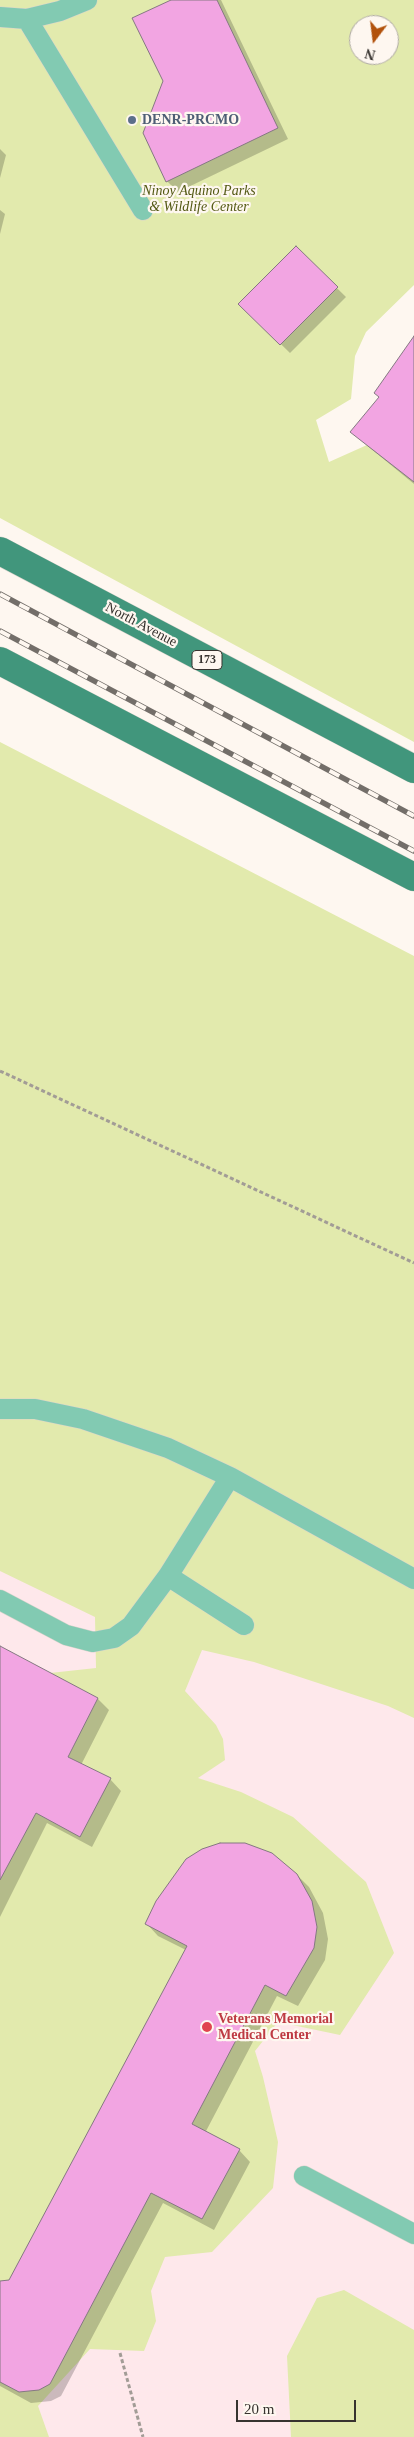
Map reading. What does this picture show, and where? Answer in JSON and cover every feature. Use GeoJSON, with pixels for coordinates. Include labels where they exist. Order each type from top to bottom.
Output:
{"type":"FeatureCollection","features":[{"type":"Feature","properties":{"kind":"main road","name":"North Avenue"},"geometry":{"type":"LineString","coordinates":[[0,551],[414,769]]}},
{"type":"Feature","properties":{"kind":"main road"},"geometry":{"type":"LineString","coordinates":[[0,661],[414,877]]}},
{"type":"Feature","properties":{"kind":"lane"},"geometry":{"type":"LineString","coordinates":[[0,17],[27,19],[60,11],[87,0]]}},
{"type":"Feature","properties":{"kind":"lane"},"geometry":{"type":"LineString","coordinates":[[27,19],[143,210]]}},
{"type":"Feature","properties":{"kind":"lane"},"geometry":{"type":"LineString","coordinates":[[0,1409],[34,1409],[83,1419],[168,1448],[230,1477],[414,1579]]}},
{"type":"Feature","properties":{"kind":"lane"},"geometry":{"type":"LineString","coordinates":[[0,1600],[66,1635],[93,1642],[114,1638],[131,1626],[168,1576],[230,1477]]}},
{"type":"Feature","properties":{"kind":"lane"},"geometry":{"type":"LineString","coordinates":[[168,1576],[244,1625]]}},
{"type":"Feature","properties":{"kind":"lane"},"geometry":{"type":"LineString","coordinates":[[304,2176],[414,2234]]}},
{"type":"Feature","properties":{"kind":"path"},"geometry":{"type":"LineString","coordinates":[[0,1071],[414,1263]]}},
{"type":"Feature","properties":{"kind":"path"},"geometry":{"type":"LineString","coordinates":[[120,2353],[143,2437]]}},
{"type":"Feature","properties":{"kind":"shaded area","name":"Veterans Memorial Medical Center"},"geometry":{"type":"Polygon","coordinates":[[[0,1437],[414,1618],[414,2437],[0,2437],[0,1437]]]}},
{"type":"Feature","properties":{"kind":"green space","name":"Ninoy Aquino Parks & Wildlife Center"},"geometry":{"type":"Polygon","coordinates":[[[0,0],[414,0],[414,285],[366,332],[355,356],[351,399],[316,420],[329,462],[405,428],[414,426],[414,742],[0,518],[0,0]]]}},
{"type":"Feature","properties":{"kind":"green space"},"geometry":{"type":"Polygon","coordinates":[[[0,742],[414,956],[414,1718],[388,1706],[254,1662],[202,1650],[185,1691],[216,1725],[223,1739],[225,1760],[198,1778],[241,1792],[293,1817],[366,1882],[394,1953],[340,2035],[278,2022],[255,2051],[278,2142],[273,2188],[212,2252],[165,2257],[151,2291],[156,2321],[144,2351],[90,2349],[38,2406],[49,2437],[0,2437],[0,1876],[36,1813],[80,1836],[111,1778],[68,1757],[98,1698],[50,1673],[96,1668],[95,1617],[0,1571],[0,742]]]}},
{"type":"Feature","properties":{"kind":"green space"},"geometry":{"type":"Polygon","coordinates":[[[344,2290],[414,2330],[414,2437],[291,2437],[287,2356],[317,2298],[344,2290]]]}},
{"type":"Feature","properties":{"kind":"building"},"geometry":{"type":"Polygon","coordinates":[[[171,0],[217,0],[278,128],[166,182],[143,133],[163,81],[132,18],[171,0]]]}},
{"type":"Feature","properties":{"kind":"building"},"geometry":{"type":"Polygon","coordinates":[[[296,246],[338,287],[280,345],[238,304],[296,246]]]}},
{"type":"Feature","properties":{"kind":"building"},"geometry":{"type":"Polygon","coordinates":[[[414,336],[414,482],[350,432],[379,397],[374,393],[414,336]]]}},
{"type":"Feature","properties":{"kind":"building"},"geometry":{"type":"Polygon","coordinates":[[[0,1646],[98,1698],[68,1757],[111,1778],[80,1837],[36,1813],[0,1880],[0,1646]]]}},
{"type":"Feature","properties":{"kind":"building"},"geometry":{"type":"Polygon","coordinates":[[[220,1843],[245,1843],[272,1853],[297,1874],[312,1901],[317,1927],[314,1948],[286,1996],[265,1985],[192,2124],[240,2149],[202,2219],[151,2193],[50,2384],[39,2390],[19,2392],[0,2382],[0,2281],[9,2280],[187,1946],[145,1924],[156,1901],[186,1859],[202,1849],[220,1843]]]}},
{"type":"Feature","properties":{"kind":"railway"},"geometry":{"type":"LineString","coordinates":[[0,594],[414,816]]}},
{"type":"Feature","properties":{"kind":"railway"},"geometry":{"type":"LineString","coordinates":[[0,631],[414,851]]}},
{"type":"Feature","properties":{"kind":"place","name":"DENR-PRCMO"},"geometry":{"type":"Point","coordinates":[132,120]}},
{"type":"Feature","properties":{"kind":"place","name":"Veterans Memorial Medical Center"},"geometry":{"type":"Point","coordinates":[207,2027]}}]}
